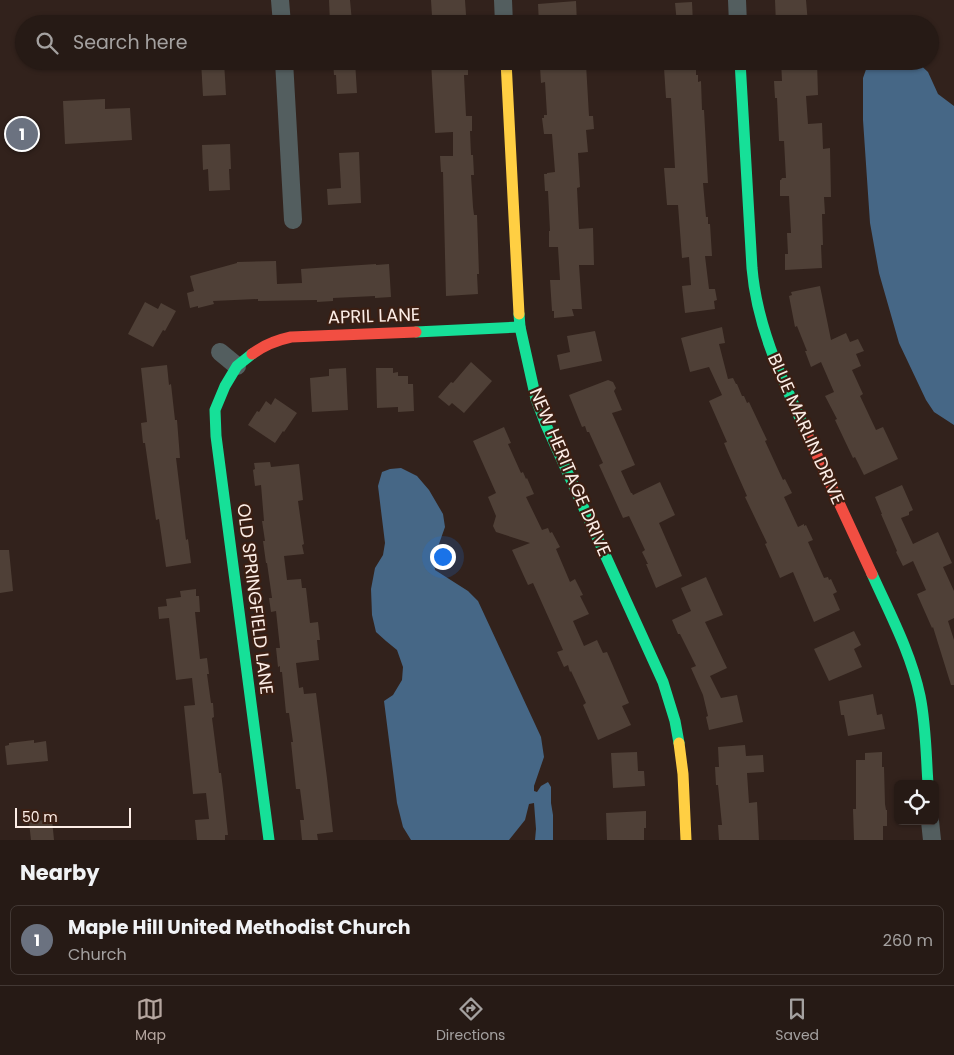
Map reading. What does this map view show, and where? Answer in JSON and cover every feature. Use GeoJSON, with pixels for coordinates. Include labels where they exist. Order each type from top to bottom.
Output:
{"type":"FeatureCollection","features":[{"type":"Feature","properties":{"kind":"street"},"geometry":{"type":"LineString","coordinates":[[280,0],[281,15]]}},
{"type":"Feature","properties":{"kind":"street"},"geometry":{"type":"LineString","coordinates":[[503,0],[504,15]]}},
{"type":"Feature","properties":{"kind":"street"},"geometry":{"type":"LineString","coordinates":[[737,0],[738,15]]}},
{"type":"Feature","properties":{"kind":"street"},"geometry":{"type":"LineString","coordinates":[[285,70],[293,220]]}},
{"type":"Feature","properties":{"kind":"street","name":"NEW HERITAGE DRIVE"},"geometry":{"type":"LineString","coordinates":[[506,70],[520,327],[536,399],[662,682],[672,710],[678,735],[686,840]]}},
{"type":"Feature","properties":{"kind":"street","name":"BLUE MARLIN DRIVE"},"geometry":{"type":"LineString","coordinates":[[741,70],[752,263],[758,305],[766,336],[777,367],[905,647],[920,695],[925,726],[928,780]]}},
{"type":"Feature","properties":{"kind":"street","name":"APRIL LANE"},"geometry":{"type":"LineString","coordinates":[[237,366],[257,350],[276,340],[291,337],[520,327]]}},
{"type":"Feature","properties":{"kind":"street"},"geometry":{"type":"LineString","coordinates":[[220,352],[237,366]]}},
{"type":"Feature","properties":{"kind":"street","name":"OLD SPRINGFIELD LANE"},"geometry":{"type":"LineString","coordinates":[[237,366],[225,386],[216,410],[216,436],[269,840]]}},
{"type":"Feature","properties":{"kind":"street"},"geometry":{"type":"LineString","coordinates":[[930,825],[932,840]]}},
{"type":"Feature","properties":{"kind":"water"},"geometry":{"type":"Polygon","coordinates":[[[866,70],[926,70],[938,94],[954,106],[954,425],[934,412],[926,400],[899,343],[879,273],[870,223],[863,120],[863,78],[866,70]]]}},
{"type":"Feature","properties":{"kind":"water"},"geometry":{"type":"Polygon","coordinates":[[[401,468],[417,476],[429,490],[443,514],[445,527],[434,558],[435,570],[468,591],[478,601],[541,737],[544,757],[534,791],[537,792],[541,786],[548,782],[551,787],[553,840],[535,840],[534,803],[529,804],[525,820],[509,840],[411,840],[403,827],[397,803],[384,701],[393,695],[402,680],[403,667],[397,650],[376,632],[372,615],[371,589],[375,568],[383,555],[385,543],[378,486],[382,472],[401,468]]]}},
{"type":"Feature","properties":{"kind":"building"},"geometry":{"type":"Polygon","coordinates":[[[329,0],[350,0],[351,15],[330,15],[329,0]]]}},
{"type":"Feature","properties":{"kind":"building"},"geometry":{"type":"Polygon","coordinates":[[[431,0],[465,0],[466,15],[432,15],[431,0]]]}},
{"type":"Feature","properties":{"kind":"building"},"geometry":{"type":"Polygon","coordinates":[[[775,0],[806,0],[807,15],[776,15],[775,0]]]}},
{"type":"Feature","properties":{"kind":"building"},"geometry":{"type":"Polygon","coordinates":[[[576,1],[577,15],[539,15],[538,4],[576,1]]]}},
{"type":"Feature","properties":{"kind":"building"},"geometry":{"type":"Polygon","coordinates":[[[692,2],[693,15],[676,15],[675,3],[692,2]]]}},
{"type":"Feature","properties":{"kind":"building"},"geometry":{"type":"Polygon","coordinates":[[[202,70],[225,70],[226,95],[203,96],[202,70]]]}},
{"type":"Feature","properties":{"kind":"building"},"geometry":{"type":"Polygon","coordinates":[[[334,70],[356,70],[357,93],[337,94],[336,75],[334,75],[334,70]]]}},
{"type":"Feature","properties":{"kind":"building"},"geometry":{"type":"Polygon","coordinates":[[[432,70],[468,70],[468,75],[464,75],[466,116],[472,116],[472,131],[470,131],[474,175],[471,175],[474,215],[477,215],[478,294],[446,296],[443,172],[441,172],[440,156],[453,156],[453,132],[435,133],[432,70]]]}},
{"type":"Feature","properties":{"kind":"building"},"geometry":{"type":"Polygon","coordinates":[[[540,70],[586,70],[589,116],[593,116],[594,129],[586,130],[588,152],[578,153],[580,187],[577,188],[579,229],[593,228],[594,265],[579,265],[582,309],[572,309],[574,316],[554,318],[550,280],[560,280],[558,247],[549,247],[548,191],[545,191],[544,174],[555,172],[552,134],[544,134],[542,118],[544,118],[544,115],[547,115],[545,82],[541,83],[540,70]]]}},
{"type":"Feature","properties":{"kind":"building"},"geometry":{"type":"Polygon","coordinates":[[[664,70],[696,70],[698,82],[701,81],[702,110],[704,110],[708,183],[703,183],[706,217],[708,217],[708,224],[710,224],[712,256],[705,256],[709,289],[715,289],[717,300],[714,301],[715,309],[685,313],[682,286],[691,285],[689,257],[682,258],[678,205],[667,205],[664,168],[675,168],[671,98],[666,98],[664,70]]]}},
{"type":"Feature","properties":{"kind":"building"},"geometry":{"type":"Polygon","coordinates":[[[781,70],[817,70],[818,95],[806,96],[808,124],[822,123],[823,149],[830,148],[831,197],[824,197],[825,214],[822,214],[823,245],[821,245],[822,268],[785,270],[785,254],[788,254],[787,233],[791,233],[789,196],[780,196],[780,180],[786,178],[784,141],[779,141],[777,98],[775,98],[774,81],[782,81],[781,70]]]}},
{"type":"Feature","properties":{"kind":"building"},"geometry":{"type":"Polygon","coordinates":[[[105,99],[105,109],[130,108],[132,140],[65,144],[63,101],[105,99]]]}},
{"type":"Feature","properties":{"kind":"building"},"geometry":{"type":"Polygon","coordinates":[[[230,144],[230,190],[209,191],[208,169],[203,170],[202,145],[230,144]]]}},
{"type":"Feature","properties":{"kind":"building"},"geometry":{"type":"Polygon","coordinates":[[[359,152],[361,203],[328,205],[327,189],[341,188],[339,153],[359,152]]]}},
{"type":"Feature","properties":{"kind":"building"},"geometry":{"type":"Polygon","coordinates":[[[276,261],[277,284],[302,283],[301,269],[389,264],[391,297],[333,298],[333,301],[317,302],[317,300],[258,301],[258,299],[213,301],[214,304],[190,308],[187,293],[194,291],[190,276],[237,262],[276,261]]]}},
{"type":"Feature","properties":{"kind":"building"},"geometry":{"type":"Polygon","coordinates":[[[820,286],[831,340],[846,333],[850,342],[858,339],[864,351],[856,354],[861,366],[852,370],[863,394],[860,396],[876,430],[883,427],[898,459],[864,475],[855,457],[853,458],[825,396],[834,392],[821,362],[811,367],[797,326],[795,327],[789,296],[792,295],[791,292],[820,286]]]}},
{"type":"Feature","properties":{"kind":"building"},"geometry":{"type":"Polygon","coordinates":[[[145,302],[158,309],[161,303],[176,311],[153,347],[128,334],[145,302]]]}},
{"type":"Feature","properties":{"kind":"building"},"geometry":{"type":"Polygon","coordinates":[[[722,327],[725,343],[719,344],[728,379],[733,378],[742,396],[744,396],[747,403],[749,402],[783,480],[785,479],[792,493],[784,497],[798,527],[806,525],[813,540],[808,542],[824,578],[828,577],[829,580],[831,579],[837,592],[833,594],[840,610],[814,622],[793,572],[780,578],[765,544],[767,543],[745,497],[747,496],[724,443],[727,442],[709,401],[722,395],[709,367],[690,372],[681,338],[722,327]]]}},
{"type":"Feature","properties":{"kind":"building"},"geometry":{"type":"Polygon","coordinates":[[[595,331],[602,361],[560,370],[557,355],[570,352],[567,336],[595,331]]]}},
{"type":"Feature","properties":{"kind":"building"},"geometry":{"type":"Polygon","coordinates":[[[471,362],[492,381],[464,413],[452,403],[449,406],[438,397],[471,362]]]}},
{"type":"Feature","properties":{"kind":"building"},"geometry":{"type":"Polygon","coordinates":[[[167,365],[175,420],[177,420],[180,458],[176,458],[186,540],[188,539],[191,563],[166,567],[159,519],[156,520],[145,443],[143,443],[141,423],[147,422],[141,368],[167,365]]]}},
{"type":"Feature","properties":{"kind":"building"},"geometry":{"type":"Polygon","coordinates":[[[346,368],[348,410],[312,412],[310,378],[329,376],[329,369],[346,368]]]}},
{"type":"Feature","properties":{"kind":"building"},"geometry":{"type":"Polygon","coordinates":[[[376,368],[393,368],[393,373],[398,372],[398,376],[408,376],[408,384],[413,384],[414,411],[398,412],[398,407],[377,408],[376,368]]]}},
{"type":"Feature","properties":{"kind":"building"},"geometry":{"type":"Polygon","coordinates":[[[608,380],[613,382],[616,388],[614,391],[622,410],[612,413],[635,465],[621,471],[631,493],[633,495],[660,482],[675,515],[659,523],[682,576],[656,588],[642,552],[645,550],[629,516],[623,518],[599,465],[603,463],[589,432],[587,432],[585,426],[582,427],[569,395],[608,380]]]}},
{"type":"Feature","properties":{"kind":"building"},"geometry":{"type":"Polygon","coordinates":[[[275,398],[297,413],[275,443],[248,425],[266,401],[271,405],[275,398]]]}},
{"type":"Feature","properties":{"kind":"building"},"geometry":{"type":"Polygon","coordinates":[[[504,427],[511,443],[508,444],[521,473],[523,472],[527,478],[534,494],[526,497],[542,530],[548,528],[550,533],[552,532],[560,547],[556,549],[570,582],[575,579],[583,595],[580,596],[589,614],[573,621],[584,646],[597,640],[603,653],[607,652],[629,703],[622,706],[631,725],[598,740],[583,705],[586,703],[568,665],[564,667],[557,652],[563,650],[533,583],[528,585],[512,550],[530,543],[496,532],[493,526],[496,516],[488,497],[496,493],[473,441],[504,427]]]}},
{"type":"Feature","properties":{"kind":"building"},"geometry":{"type":"Polygon","coordinates":[[[270,462],[271,467],[299,464],[303,500],[298,501],[304,554],[284,556],[287,580],[301,579],[302,588],[306,588],[310,623],[318,622],[320,640],[317,640],[319,660],[296,663],[299,688],[303,687],[304,694],[316,693],[327,778],[333,832],[317,834],[318,840],[302,840],[300,820],[304,820],[300,789],[296,789],[289,713],[286,713],[282,672],[280,672],[280,666],[278,667],[276,648],[280,648],[276,611],[271,612],[269,598],[272,598],[263,541],[265,541],[262,521],[264,521],[261,485],[255,486],[253,470],[255,469],[254,463],[270,462]]]}},
{"type":"Feature","properties":{"kind":"building"},"geometry":{"type":"Polygon","coordinates":[[[902,485],[913,510],[909,512],[909,515],[901,518],[913,544],[938,532],[952,563],[943,567],[954,591],[954,618],[948,621],[954,640],[954,685],[951,685],[933,627],[917,594],[926,590],[913,561],[903,566],[875,497],[902,485]]]}},
{"type":"Feature","properties":{"kind":"building"},"geometry":{"type":"Polygon","coordinates":[[[0,550],[9,550],[13,591],[0,593],[0,550]]]}},
{"type":"Feature","properties":{"kind":"building"},"geometry":{"type":"Polygon","coordinates":[[[706,577],[723,615],[705,622],[727,668],[710,676],[721,698],[737,695],[743,722],[709,730],[703,695],[691,668],[696,666],[672,620],[691,611],[681,588],[706,577]]]}},
{"type":"Feature","properties":{"kind":"building"},"geometry":{"type":"Polygon","coordinates":[[[196,589],[196,596],[199,596],[200,612],[195,612],[200,659],[207,658],[209,674],[207,674],[211,703],[213,703],[214,717],[212,718],[228,835],[225,835],[225,840],[197,840],[195,820],[209,819],[206,793],[193,794],[184,706],[195,705],[192,678],[176,680],[169,618],[159,619],[158,607],[167,606],[166,599],[181,597],[180,591],[196,589]]]}},
{"type":"Feature","properties":{"kind":"building"},"geometry":{"type":"Polygon","coordinates":[[[854,631],[861,645],[854,649],[862,667],[829,681],[814,649],[854,631]]]}},
{"type":"Feature","properties":{"kind":"building"},"geometry":{"type":"Polygon","coordinates":[[[873,694],[877,715],[882,714],[885,729],[848,736],[844,715],[841,715],[839,701],[873,694]]]}},
{"type":"Feature","properties":{"kind":"building"},"geometry":{"type":"Polygon","coordinates":[[[34,740],[34,743],[46,741],[48,761],[7,765],[5,746],[9,745],[9,743],[34,740]]]}},
{"type":"Feature","properties":{"kind":"building"},"geometry":{"type":"Polygon","coordinates":[[[745,745],[746,756],[763,755],[764,772],[747,773],[749,803],[757,802],[759,840],[719,840],[718,825],[722,825],[715,767],[719,767],[718,747],[745,745]]]}},
{"type":"Feature","properties":{"kind":"building"},"geometry":{"type":"Polygon","coordinates":[[[637,752],[638,771],[644,771],[645,786],[613,788],[611,753],[637,752]]]}},
{"type":"Feature","properties":{"kind":"building"},"geometry":{"type":"Polygon","coordinates":[[[882,752],[887,810],[887,826],[883,826],[883,840],[854,840],[853,809],[856,809],[856,760],[865,760],[865,753],[882,752]]]}},
{"type":"Feature","properties":{"kind":"building"},"geometry":{"type":"Polygon","coordinates":[[[646,811],[644,840],[607,840],[606,813],[646,811]]]}},
{"type":"Feature","properties":{"kind":"building"},"geometry":{"type":"Polygon","coordinates":[[[52,819],[54,840],[31,840],[29,822],[52,819]]]}},
{"type":"Feature","properties":{"kind":"traffic: fast"},"geometry":{"type":"LineString","coordinates":[[741,70],[755,291],[773,355],[809,438]]}},
{"type":"Feature","properties":{"kind":"traffic: fast"},"geometry":{"type":"LineString","coordinates":[[519,314],[520,327],[536,399],[546,425],[663,682],[675,721],[679,743]]}},
{"type":"Feature","properties":{"kind":"traffic: fast"},"geometry":{"type":"LineString","coordinates":[[416,332],[520,327]]}},
{"type":"Feature","properties":{"kind":"traffic: fast"},"geometry":{"type":"LineString","coordinates":[[252,354],[237,366],[225,386],[215,410],[216,436],[269,840]]}},
{"type":"Feature","properties":{"kind":"traffic: fast"},"geometry":{"type":"LineString","coordinates":[[872,574],[899,634],[916,680],[924,718],[928,780]]}},
{"type":"Feature","properties":{"kind":"traffic: slow"},"geometry":{"type":"LineString","coordinates":[[506,70],[519,314]]}},
{"type":"Feature","properties":{"kind":"traffic: slow"},"geometry":{"type":"LineString","coordinates":[[679,743],[683,774],[686,840]]}},
{"type":"Feature","properties":{"kind":"traffic: jam"},"geometry":{"type":"LineString","coordinates":[[252,354],[271,343],[291,337],[416,332]]}},
{"type":"Feature","properties":{"kind":"traffic: jam"},"geometry":{"type":"LineString","coordinates":[[809,438],[872,574]]}},
{"type":"Feature","properties":{"kind":"place","name":"Maple Hill United Methodist Church"},"geometry":{"type":"Point","coordinates":[22,134]}}]}
